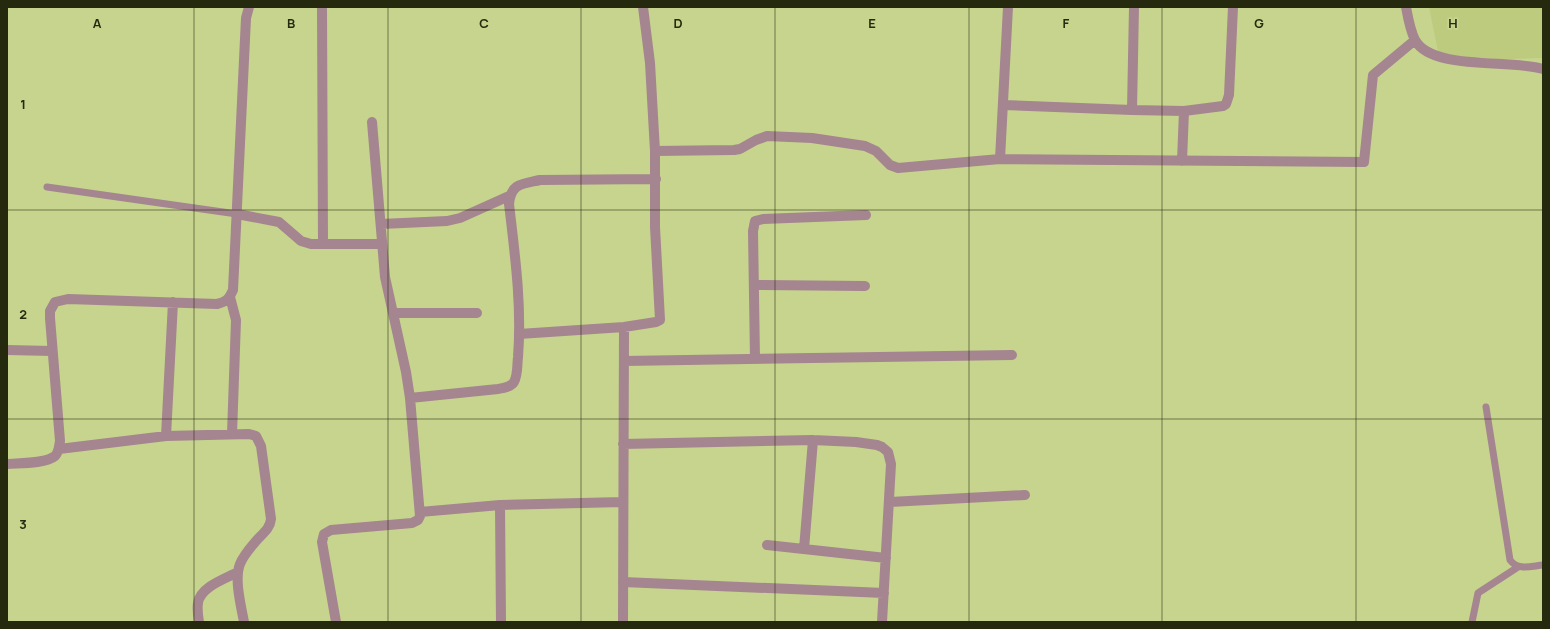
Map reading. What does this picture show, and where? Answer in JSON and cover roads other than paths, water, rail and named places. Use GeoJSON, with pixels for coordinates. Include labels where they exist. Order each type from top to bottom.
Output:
{"type":"FeatureCollection","features":[{"type":"Feature","properties":{"kind":"street"},"geometry":{"type":"LineString","coordinates":[[7,464],[49,459],[56,455],[59,449],[60,441],[50,311],[55,302],[68,298],[217,304],[227,301],[230,297],[232,290],[237,214],[246,18],[249,7]]}},
{"type":"Feature","properties":{"kind":"street"},"geometry":{"type":"LineString","coordinates":[[322,7],[323,244]]}},
{"type":"Feature","properties":{"kind":"street"},"geometry":{"type":"LineString","coordinates":[[519,334],[624,327],[660,320],[655,227],[655,151],[650,63],[643,7]]}},
{"type":"Feature","properties":{"kind":"street"},"geometry":{"type":"LineString","coordinates":[[1000,159],[1008,7]]}},
{"type":"Feature","properties":{"kind":"street"},"geometry":{"type":"LineString","coordinates":[[1132,110],[1134,7]]}},
{"type":"Feature","properties":{"kind":"street"},"geometry":{"type":"LineString","coordinates":[[1003,105],[1184,111],[1220,108],[1226,104],[1228,95],[1233,7]]}},
{"type":"Feature","properties":{"kind":"street"},"geometry":{"type":"LineString","coordinates":[[1406,7],[1415,40],[1426,51],[1440,58],[1468,62],[1511,64],[1543,69]]}},
{"type":"Feature","properties":{"kind":"street"},"geometry":{"type":"LineString","coordinates":[[655,151],[740,149],[767,136],[812,138],[865,146],[876,150],[890,165],[898,168],[1000,159],[1364,162],[1373,75],[1415,40]]}},
{"type":"Feature","properties":{"kind":"street"},"geometry":{"type":"LineString","coordinates":[[1182,161],[1184,111]]}},
{"type":"Feature","properties":{"kind":"street"},"geometry":{"type":"LineString","coordinates":[[336,622],[322,542],[324,534],[331,530],[412,523],[418,520],[420,512],[410,398],[406,372],[385,277],[372,122]]}},
{"type":"Feature","properties":{"kind":"street"},"geometry":{"type":"LineString","coordinates":[[410,398],[498,390],[509,386],[514,382],[516,375],[519,334],[517,276],[509,204],[509,196],[512,190],[516,187],[540,180],[656,179]]}},
{"type":"Feature","properties":{"kind":"street"},"geometry":{"type":"LineString","coordinates":[[381,224],[447,221],[460,218],[509,196]]}},
{"type":"Feature","properties":{"kind":"street"},"geometry":{"type":"LineString","coordinates":[[237,214],[279,222],[301,241],[311,244],[382,244]]}},
{"type":"Feature","properties":{"kind":"street"},"geometry":{"type":"LineString","coordinates":[[755,359],[753,225],[758,219],[866,215]]}},
{"type":"Feature","properties":{"kind":"street"},"geometry":{"type":"LineString","coordinates":[[754,285],[865,286]]}},
{"type":"Feature","properties":{"kind":"street"},"geometry":{"type":"LineString","coordinates":[[230,297],[236,320],[232,434]]}},
{"type":"Feature","properties":{"kind":"street"},"geometry":{"type":"LineString","coordinates":[[166,436],[173,302]]}},
{"type":"Feature","properties":{"kind":"street"},"geometry":{"type":"LineString","coordinates":[[393,313],[477,313]]}},
{"type":"Feature","properties":{"kind":"street"},"geometry":{"type":"LineString","coordinates":[[623,622],[624,327]]}},
{"type":"Feature","properties":{"kind":"street"},"geometry":{"type":"LineString","coordinates":[[7,350],[52,351]]}},
{"type":"Feature","properties":{"kind":"street"},"geometry":{"type":"LineString","coordinates":[[624,361],[1012,355]]}},
{"type":"Feature","properties":{"kind":"street"},"geometry":{"type":"LineString","coordinates":[[59,449],[166,436],[232,434],[249,434],[256,436],[260,446],[271,519],[268,529],[243,558],[238,572],[244,622]]}},
{"type":"Feature","properties":{"kind":"street"},"geometry":{"type":"LineString","coordinates":[[623,444],[813,440],[856,442],[877,445],[888,452],[891,464],[890,502],[882,622]]}},
{"type":"Feature","properties":{"kind":"street"},"geometry":{"type":"LineString","coordinates":[[804,549],[813,440]]}},
{"type":"Feature","properties":{"kind":"street"},"geometry":{"type":"LineString","coordinates":[[890,502],[1025,496]]}},
{"type":"Feature","properties":{"kind":"street"},"geometry":{"type":"LineString","coordinates":[[420,512],[500,505],[623,502]]}},
{"type":"Feature","properties":{"kind":"street"},"geometry":{"type":"LineString","coordinates":[[500,505],[501,622]]}},
{"type":"Feature","properties":{"kind":"street"},"geometry":{"type":"LineString","coordinates":[[767,545],[886,558]]}},
{"type":"Feature","properties":{"kind":"street"},"geometry":{"type":"LineString","coordinates":[[199,622],[197,610],[200,596],[206,589],[238,572]]}},
{"type":"Feature","properties":{"kind":"street"},"geometry":{"type":"LineString","coordinates":[[623,582],[884,592]]}},
{"type":"Feature","properties":{"kind":"lane"},"geometry":{"type":"LineString","coordinates":[[47,187],[237,214]]}},
{"type":"Feature","properties":{"kind":"lane"},"geometry":{"type":"LineString","coordinates":[[1486,406],[1508,555],[1514,565],[1518,567]]}},
{"type":"Feature","properties":{"kind":"lane"},"geometry":{"type":"LineString","coordinates":[[1472,622],[1478,593],[1518,567],[1543,565]]}}]}
